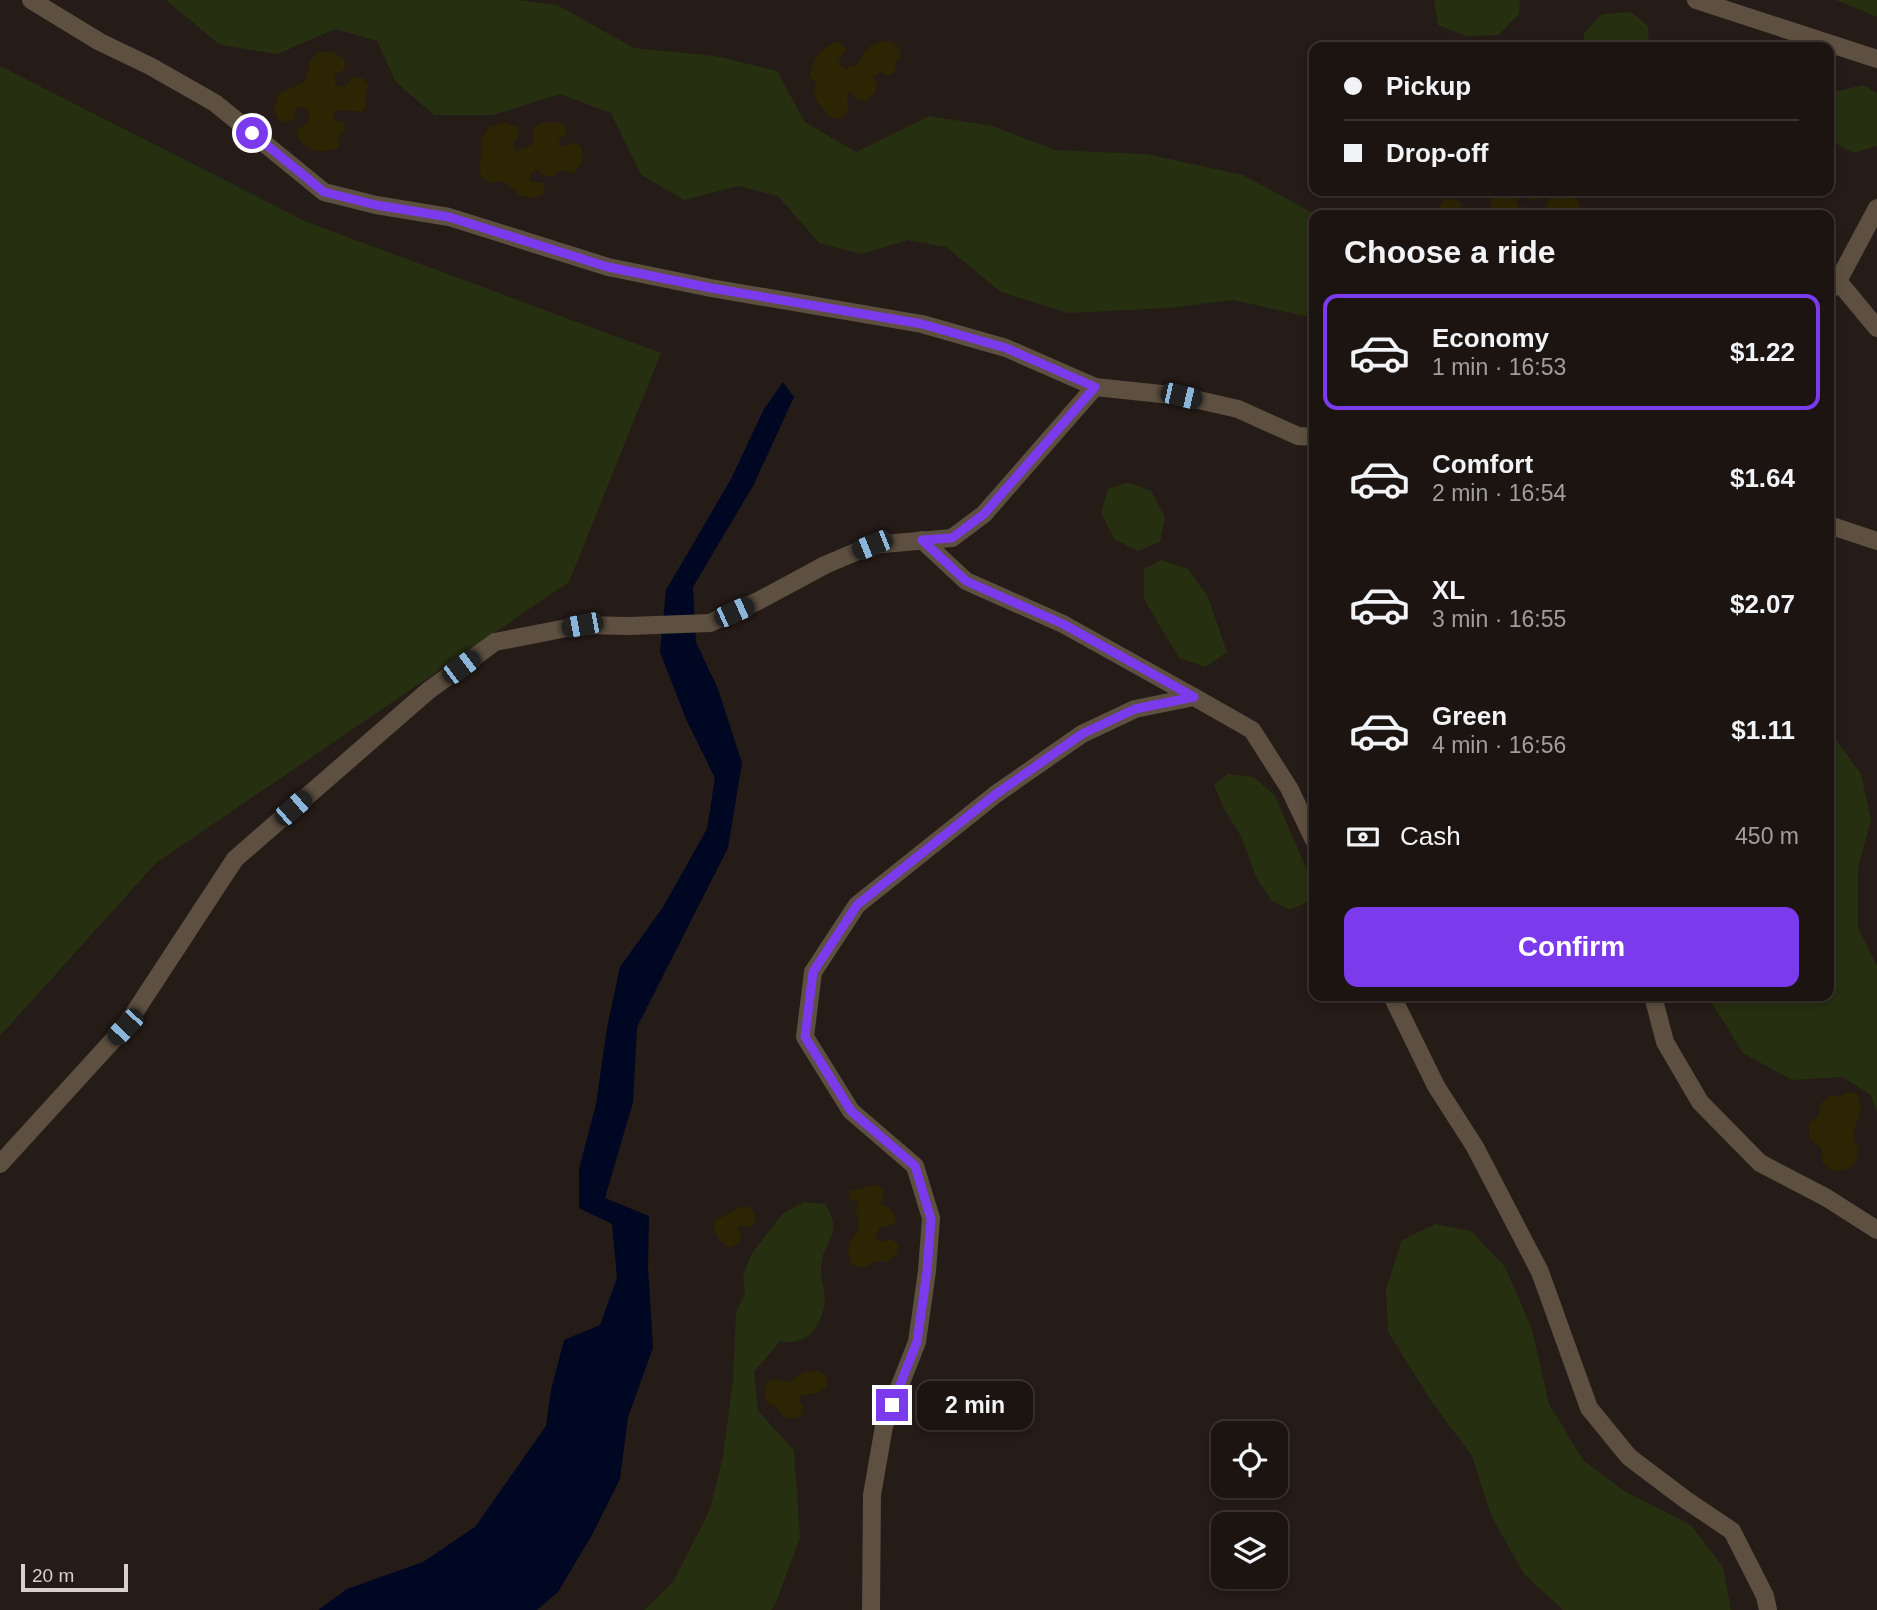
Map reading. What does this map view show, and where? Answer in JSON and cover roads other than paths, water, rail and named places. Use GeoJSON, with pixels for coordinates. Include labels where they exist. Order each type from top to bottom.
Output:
{"type":"FeatureCollection","features":[{"type":"Feature","properties":{"kind":"lane"},"geometry":{"type":"LineString","coordinates":[[31,0],[100,42],[150,66],[215,103],[324,192],[376,205],[449,217],[608,267],[711,288],[922,324],[1006,348],[1095,387],[1181,396],[1238,409],[1298,436],[1309,437]]}},
{"type":"Feature","properties":{"kind":"lane"},"geometry":{"type":"LineString","coordinates":[[1696,0],[1825,42]]}},
{"type":"Feature","properties":{"kind":"lane"},"geometry":{"type":"LineString","coordinates":[[1834,45],[1877,59]]}},
{"type":"Feature","properties":{"kind":"lane"},"geometry":{"type":"LineString","coordinates":[[1834,284],[1877,208]]}},
{"type":"Feature","properties":{"kind":"lane"},"geometry":{"type":"LineString","coordinates":[[1834,287],[1877,328]]}},
{"type":"Feature","properties":{"kind":"lane"},"geometry":{"type":"LineString","coordinates":[[0,1164],[125,1027],[235,859],[428,691],[495,642],[582,625],[710,623],[825,565],[872,545],[952,538],[984,514],[1095,387]]}},
{"type":"Feature","properties":{"kind":"lane"},"geometry":{"type":"LineString","coordinates":[[1834,527],[1877,541]]}},
{"type":"Feature","properties":{"kind":"lane"},"geometry":{"type":"LineString","coordinates":[[922,540],[966,581],[1063,624],[1252,730],[1289,788],[1309,830]]}},
{"type":"Feature","properties":{"kind":"lane"},"geometry":{"type":"LineString","coordinates":[[871,1610],[872,1495],[884,1426],[917,1342],[931,1219],[915,1166],[851,1111],[805,1037],[813,972],[857,905],[996,794],[1082,734],[1135,709],[1194,697]]}},
{"type":"Feature","properties":{"kind":"lane"},"geometry":{"type":"LineString","coordinates":[[1394,1001],[1436,1086],[1475,1147],[1540,1272],[1589,1408],[1629,1457],[1732,1531],[1765,1596],[1768,1610]]}},
{"type":"Feature","properties":{"kind":"lane"},"geometry":{"type":"LineString","coordinates":[[1654,1001],[1665,1042],[1700,1102],[1760,1163],[1827,1198],[1877,1230]]}},
{"type":"Feature","properties":{"kind":"water"},"geometry":{"type":"Polygon","coordinates":[[[783,382],[794,397],[753,486],[693,587],[696,642],[718,689],[742,763],[728,848],[637,1027],[633,1102],[605,1198],[649,1216],[648,1267],[653,1348],[628,1417],[620,1479],[592,1535],[558,1592],[537,1610],[318,1610],[347,1589],[423,1562],[475,1527],[546,1426],[551,1390],[564,1340],[600,1325],[617,1278],[612,1224],[579,1208],[579,1169],[596,1104],[607,1028],[620,967],[663,907],[707,829],[715,778],[686,719],[660,652],[666,590],[730,481],[764,409],[783,382]]]}}]}
